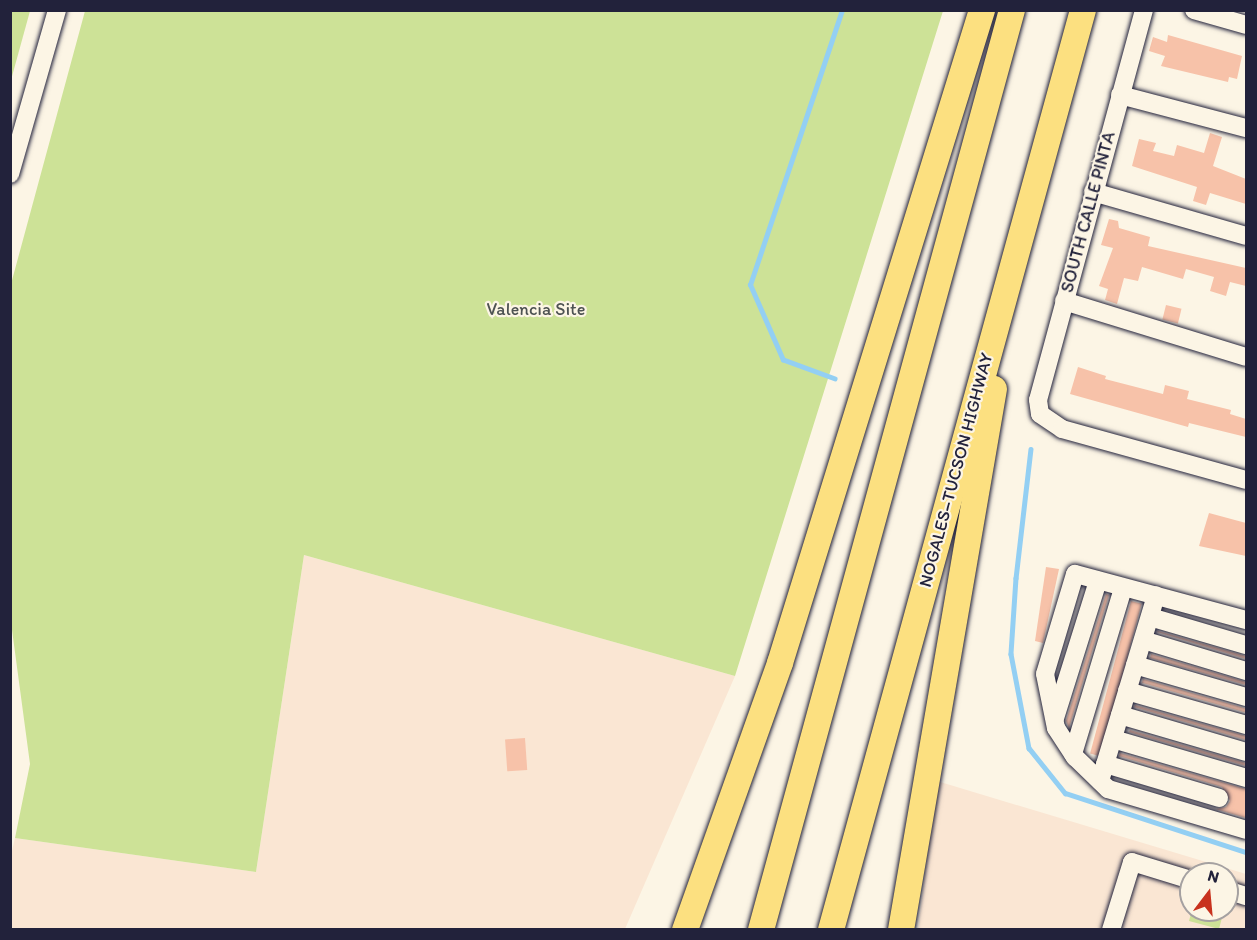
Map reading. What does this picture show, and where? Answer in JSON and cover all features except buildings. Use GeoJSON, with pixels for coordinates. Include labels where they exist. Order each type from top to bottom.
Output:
{"type":"FeatureCollection","features":[{"type":"Feature","properties":{"kind":"highway"},"geometry":{"type":"LineString","coordinates":[[685,930],[788,640],[982,10]]}},
{"type":"Feature","properties":{"kind":"highway"},"geometry":{"type":"LineString","coordinates":[[761,930],[1012,10]]}},
{"type":"Feature","properties":{"kind":"highway","name":"NOGALES–TUCSON HIGHWAY"},"geometry":{"type":"LineString","coordinates":[[831,930],[1083,10]]}},
{"type":"Feature","properties":{"kind":"highway"},"geometry":{"type":"LineString","coordinates":[[901,930],[1018,243]]}},
{"type":"Feature","properties":{"kind":"street"},"geometry":{"type":"LineString","coordinates":[[10,174],[57,10]]}},
{"type":"Feature","properties":{"kind":"street","name":"SOUTH CALLE PINTA"},"geometry":{"type":"LineString","coordinates":[[1143,10],[1038,400],[1040,414],[1062,429],[1246,480]]}},
{"type":"Feature","properties":{"kind":"street"},"geometry":{"type":"LineString","coordinates":[[1194,10],[1246,25]]}},
{"type":"Feature","properties":{"kind":"street"},"geometry":{"type":"LineString","coordinates":[[1120,95],[1246,128]]}},
{"type":"Feature","properties":{"kind":"street"},"geometry":{"type":"LineString","coordinates":[[1093,192],[1246,236]]}},
{"type":"Feature","properties":{"kind":"street"},"geometry":{"type":"LineString","coordinates":[[1064,301],[1246,357]]}},
{"type":"Feature","properties":{"kind":"street"},"geometry":{"type":"LineString","coordinates":[[1219,798],[1103,772],[1073,754],[1054,719],[1045,674],[1075,574],[1246,620]]}},
{"type":"Feature","properties":{"kind":"street"},"geometry":{"type":"LineString","coordinates":[[1054,719],[1098,581]]}},
{"type":"Feature","properties":{"kind":"street"},"geometry":{"type":"LineString","coordinates":[[1073,754],[1123,588]]}},
{"type":"Feature","properties":{"kind":"street"},"geometry":{"type":"LineString","coordinates":[[1156,596],[1103,772],[1108,789],[1246,830]]}},
{"type":"Feature","properties":{"kind":"street"},"geometry":{"type":"LineString","coordinates":[[1150,617],[1246,645]]}},
{"type":"Feature","properties":{"kind":"street"},"geometry":{"type":"LineString","coordinates":[[1143,640],[1246,671]]}},
{"type":"Feature","properties":{"kind":"street"},"geometry":{"type":"LineString","coordinates":[[1135,665],[1246,697]]}},
{"type":"Feature","properties":{"kind":"street"},"geometry":{"type":"LineString","coordinates":[[1127,691],[1246,725]]}},
{"type":"Feature","properties":{"kind":"street"},"geometry":{"type":"LineString","coordinates":[[1120,715],[1246,752]]}},
{"type":"Feature","properties":{"kind":"street"},"geometry":{"type":"LineString","coordinates":[[1113,739],[1246,778]]}},
{"type":"Feature","properties":{"kind":"street"},"geometry":{"type":"LineString","coordinates":[[1111,930],[1132,862],[1179,876]]}},
{"type":"Feature","properties":{"kind":"shaded area"},"geometry":{"type":"Polygon","coordinates":[[[304,555],[735,676],[625,929],[11,930],[11,855],[15,838],[256,872],[304,555]]]}},
{"type":"Feature","properties":{"kind":"shaded area"},"geometry":{"type":"Polygon","coordinates":[[[937,781],[1206,862],[1179,862],[1179,922],[1239,922],[1239,872],[1246,874],[1246,929],[918,930],[937,781]]]}},
{"type":"Feature","properties":{"kind":"green space"},"geometry":{"type":"Polygon","coordinates":[[[10,11],[30,11],[11,80],[10,11]]]}},
{"type":"Feature","properties":{"kind":"green space","name":"Valencia Site"},"geometry":{"type":"Polygon","coordinates":[[[85,11],[943,11],[735,676],[304,555],[256,872],[15,838],[30,764],[10,615],[11,284],[85,11]]]}},
{"type":"Feature","properties":{"kind":"green space"},"geometry":{"type":"Polygon","coordinates":[[[1193,922],[1221,922],[1219,929],[1193,922]]]}},
{"type":"Feature","properties":{"kind":"waterway"},"geometry":{"type":"LineString","coordinates":[[835,379],[783,360],[750,285],[842,10]]}},
{"type":"Feature","properties":{"kind":"waterway"},"geometry":{"type":"LineString","coordinates":[[1031,449],[1016,578],[1011,654],[1029,748],[1065,793],[1246,852]]}}]}
